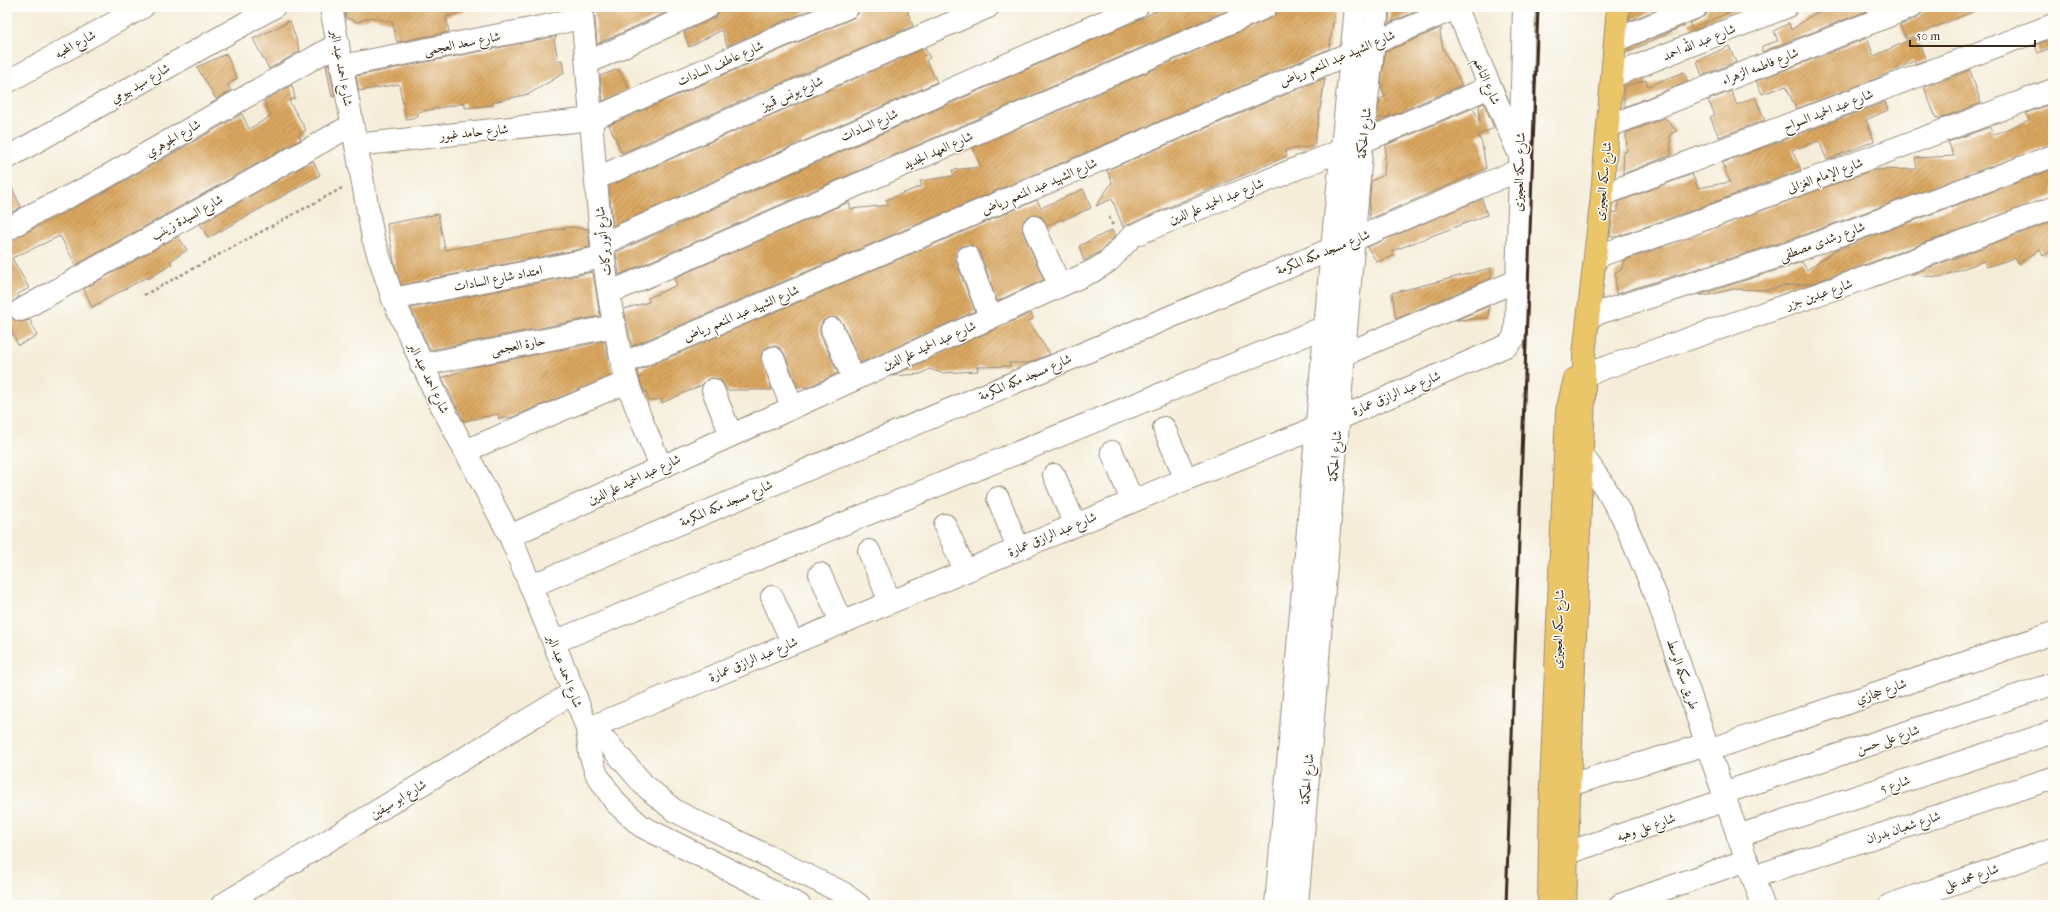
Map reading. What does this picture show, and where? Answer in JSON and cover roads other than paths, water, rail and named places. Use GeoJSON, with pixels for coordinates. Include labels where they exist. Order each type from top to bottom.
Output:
{"type":"FeatureCollection","features":[{"type":"Feature","properties":{"kind":"main road","name":"شارع سكه العجيزى"},"geometry":{"type":"LineString","coordinates":[[1565,905],[1584,365],[1609,126],[1618,7]]}},
{"type":"Feature","properties":{"kind":"main road","name":"شارع سكه العجيزى"},"geometry":{"type":"LineString","coordinates":[[1549,905],[1552,788],[1567,411],[1574,382],[1584,365]]}},
{"type":"Feature","properties":{"kind":"street","name":"شارع المحبه"},"geometry":{"type":"LineString","coordinates":[[7,82],[143,7]]}},
{"type":"Feature","properties":{"kind":"street","name":"شارع سيد بيومي"},"geometry":{"type":"LineString","coordinates":[[7,158],[274,7]]}},
{"type":"Feature","properties":{"kind":"street","name":"شارع احمد عبد البر"},"geometry":{"type":"LineString","coordinates":[[331,7],[373,238],[393,299],[421,365],[510,536],[588,729],[590,754],[597,774],[616,803],[641,826],[799,905]]}},
{"type":"Feature","properties":{"kind":"street"},"geometry":{"type":"LineString","coordinates":[[587,63],[708,7]]}},
{"type":"Feature","properties":{"kind":"street","name":"شارع عاطف السادات"},"geometry":{"type":"LineString","coordinates":[[592,119],[848,7]]}},
{"type":"Feature","properties":{"kind":"street","name":"شارع يونس قمبيز"},"geometry":{"type":"LineString","coordinates":[[597,178],[988,7]]}},
{"type":"Feature","properties":{"kind":"street","name":"شارع السادات"},"geometry":{"type":"LineString","coordinates":[[602,250],[1137,7]]}},
{"type":"Feature","properties":{"kind":"street","name":"شارع العهد الجديد"},"geometry":{"type":"LineString","coordinates":[[609,294],[1266,7]]}},
{"type":"Feature","properties":{"kind":"street","name":"شارع الحكمة"},"geometry":{"type":"LineString","coordinates":[[1276,905],[1332,248],[1356,7]]}},
{"type":"Feature","properties":{"kind":"street","name":"شارع الحكمة"},"geometry":{"type":"LineString","coordinates":[[1297,905],[1362,142],[1378,7]]}},
{"type":"Feature","properties":{"kind":"street","name":"شارع سكة العجيزى"},"geometry":{"type":"LineString","coordinates":[[1514,338],[1524,7]]}},
{"type":"Feature","properties":{"kind":"street"},"geometry":{"type":"LineString","coordinates":[[1616,40],[1696,7]]}},
{"type":"Feature","properties":{"kind":"street","name":"شارع عبد الله احمد"},"geometry":{"type":"LineString","coordinates":[[1613,76],[1786,7]]}},
{"type":"Feature","properties":{"kind":"street","name":"شارع فاطمه الزهراء"},"geometry":{"type":"LineString","coordinates":[[1609,126],[1911,7]]}},
{"type":"Feature","properties":{"kind":"street","name":"شارع الشهيد عبد المنعم رياض"},"geometry":{"type":"LineString","coordinates":[[465,451],[625,373],[1374,42],[1456,8]]}},
{"type":"Feature","properties":{"kind":"street","name":"شارع الناعم"},"geometry":{"type":"LineString","coordinates":[[1456,8],[1490,87],[1519,162]]}},
{"type":"Feature","properties":{"kind":"street","name":"شارع أنور بركات"},"geometry":{"type":"LineString","coordinates":[[582,12],[602,250],[614,326],[625,373],[661,467]]}},
{"type":"Feature","properties":{"kind":"street","name":"شارع سعد العجمى"},"geometry":{"type":"LineString","coordinates":[[342,66],[551,25],[582,12]]}},
{"type":"Feature","properties":{"kind":"street","name":"شارع عبد الحميد السواح"},"geometry":{"type":"LineString","coordinates":[[1602,195],[2053,25]]}},
{"type":"Feature","properties":{"kind":"street","name":"شارع الجوهري"},"geometry":{"type":"LineString","coordinates":[[7,230],[33,214],[92,185],[338,44]]}},
{"type":"Feature","properties":{"kind":"street"},"geometry":{"type":"LineString","coordinates":[[1362,142],[1490,87]]}},
{"type":"Feature","properties":{"kind":"street","name":"شارع الإمام الغزالى"},"geometry":{"type":"LineString","coordinates":[[1595,257],[1686,226],[2053,90]]}},
{"type":"Feature","properties":{"kind":"street","name":"شارع حامد غبور"},"geometry":{"type":"LineString","coordinates":[[354,135],[592,119]]}},
{"type":"Feature","properties":{"kind":"street","name":"شارع السيدة زينب"},"geometry":{"type":"LineString","coordinates":[[21,310],[354,135]]}},
{"type":"Feature","properties":{"kind":"street","name":"شارع عبد الحميد علم الدين"},"geometry":{"type":"LineString","coordinates":[[510,536],[1093,271],[1109,261],[1132,236],[1342,150]]}},
{"type":"Feature","properties":{"kind":"street","name":"شارع رشدى مصطفى"},"geometry":{"type":"LineString","coordinates":[[1589,316],[1793,252],[2053,156]]}},
{"type":"Feature","properties":{"kind":"street","name":"شارع مسجد مكه المكرمة"},"geometry":{"type":"LineString","coordinates":[[531,586],[1354,240],[1519,162]]}},
{"type":"Feature","properties":{"kind":"street","name":"شارع عبدين جزر"},"geometry":{"type":"LineString","coordinates":[[1584,365],[1868,277],[2053,208]]}},
{"type":"Feature","properties":{"kind":"street"},"geometry":{"type":"LineString","coordinates":[[1034,227],[1060,286]]}},
{"type":"Feature","properties":{"kind":"street","name":"امتداد شارع السادات"},"geometry":{"type":"LineString","coordinates":[[393,299],[602,250]]}},
{"type":"Feature","properties":{"kind":"street"},"geometry":{"type":"LineString","coordinates":[[968,257],[990,317]]}},
{"type":"Feature","properties":{"kind":"street"},"geometry":{"type":"LineString","coordinates":[[1343,354],[1516,281]]}},
{"type":"Feature","properties":{"kind":"street","name":"حارة العجمى"},"geometry":{"type":"LineString","coordinates":[[421,365],[614,326]]}},
{"type":"Feature","properties":{"kind":"street"},"geometry":{"type":"LineString","coordinates":[[554,642],[1325,327]]}},
{"type":"Feature","properties":{"kind":"street"},"geometry":{"type":"LineString","coordinates":[[832,330],[854,379]]}},
{"type":"Feature","properties":{"kind":"street","name":"شارع عبد الرازق عمارة"},"geometry":{"type":"LineString","coordinates":[[588,729],[1018,548],[1186,479],[1317,428],[1508,345],[1514,338]]}},
{"type":"Feature","properties":{"kind":"street"},"geometry":{"type":"LineString","coordinates":[[773,358],[792,407]]}},
{"type":"Feature","properties":{"kind":"street"},"geometry":{"type":"LineString","coordinates":[[713,390],[731,435]]}},
{"type":"Feature","properties":{"kind":"street"},"geometry":{"type":"LineString","coordinates":[[1164,428],[1186,479]]}},
{"type":"Feature","properties":{"kind":"street"},"geometry":{"type":"LineString","coordinates":[[1112,452],[1132,501]]}},
{"type":"Feature","properties":{"kind":"street","name":"طريق سكه الوسط"},"geometry":{"type":"LineString","coordinates":[[1581,453],[1604,486],[1634,544],[1658,598],[1738,836],[1763,905]]}},
{"type":"Feature","properties":{"kind":"street"},"geometry":{"type":"LineString","coordinates":[[1054,475],[1075,525]]}},
{"type":"Feature","properties":{"kind":"street"},"geometry":{"type":"LineString","coordinates":[[998,498],[1018,548]]}},
{"type":"Feature","properties":{"kind":"street"},"geometry":{"type":"LineString","coordinates":[[945,525],[965,571]]}},
{"type":"Feature","properties":{"kind":"street"},"geometry":{"type":"LineString","coordinates":[[868,551],[890,602]]}},
{"type":"Feature","properties":{"kind":"street"},"geometry":{"type":"LineString","coordinates":[[820,574],[841,622]]}},
{"type":"Feature","properties":{"kind":"street"},"geometry":{"type":"LineString","coordinates":[[772,597],[792,642]]}},
{"type":"Feature","properties":{"kind":"street","name":"شارع حجازي"},"geometry":{"type":"LineString","coordinates":[[1569,785],[1708,747],[2053,633]]}},
{"type":"Feature","properties":{"kind":"street","name":"شارع على حسن"},"geometry":{"type":"LineString","coordinates":[[1725,796],[2053,684]]}},
{"type":"Feature","properties":{"kind":"street","name":"شارع ابو سيفين"},"geometry":{"type":"LineString","coordinates":[[222,905],[574,692]]}},
{"type":"Feature","properties":{"kind":"street"},"geometry":{"type":"LineString","coordinates":[[588,729],[606,741],[644,785],[675,811],[842,893],[859,905]]}},
{"type":"Feature","properties":{"kind":"street","name":"شارع 5"},"geometry":{"type":"LineString","coordinates":[[1738,836],[2053,732]]}},
{"type":"Feature","properties":{"kind":"street","name":"شارع شعبان بدران"},"geometry":{"type":"LineString","coordinates":[[1620,905],[2053,778]]}},
{"type":"Feature","properties":{"kind":"street","name":"شارع على وهبه"},"geometry":{"type":"LineString","coordinates":[[1567,853],[1725,796]]}},
{"type":"Feature","properties":{"kind":"street","name":"شارع محمد على"},"geometry":{"type":"LineString","coordinates":[[1890,905],[2053,849]]}},
{"type":"Feature","properties":{"kind":"railway"},"geometry":{"type":"LineString","coordinates":[[1506,905],[1538,7]]}}]}
